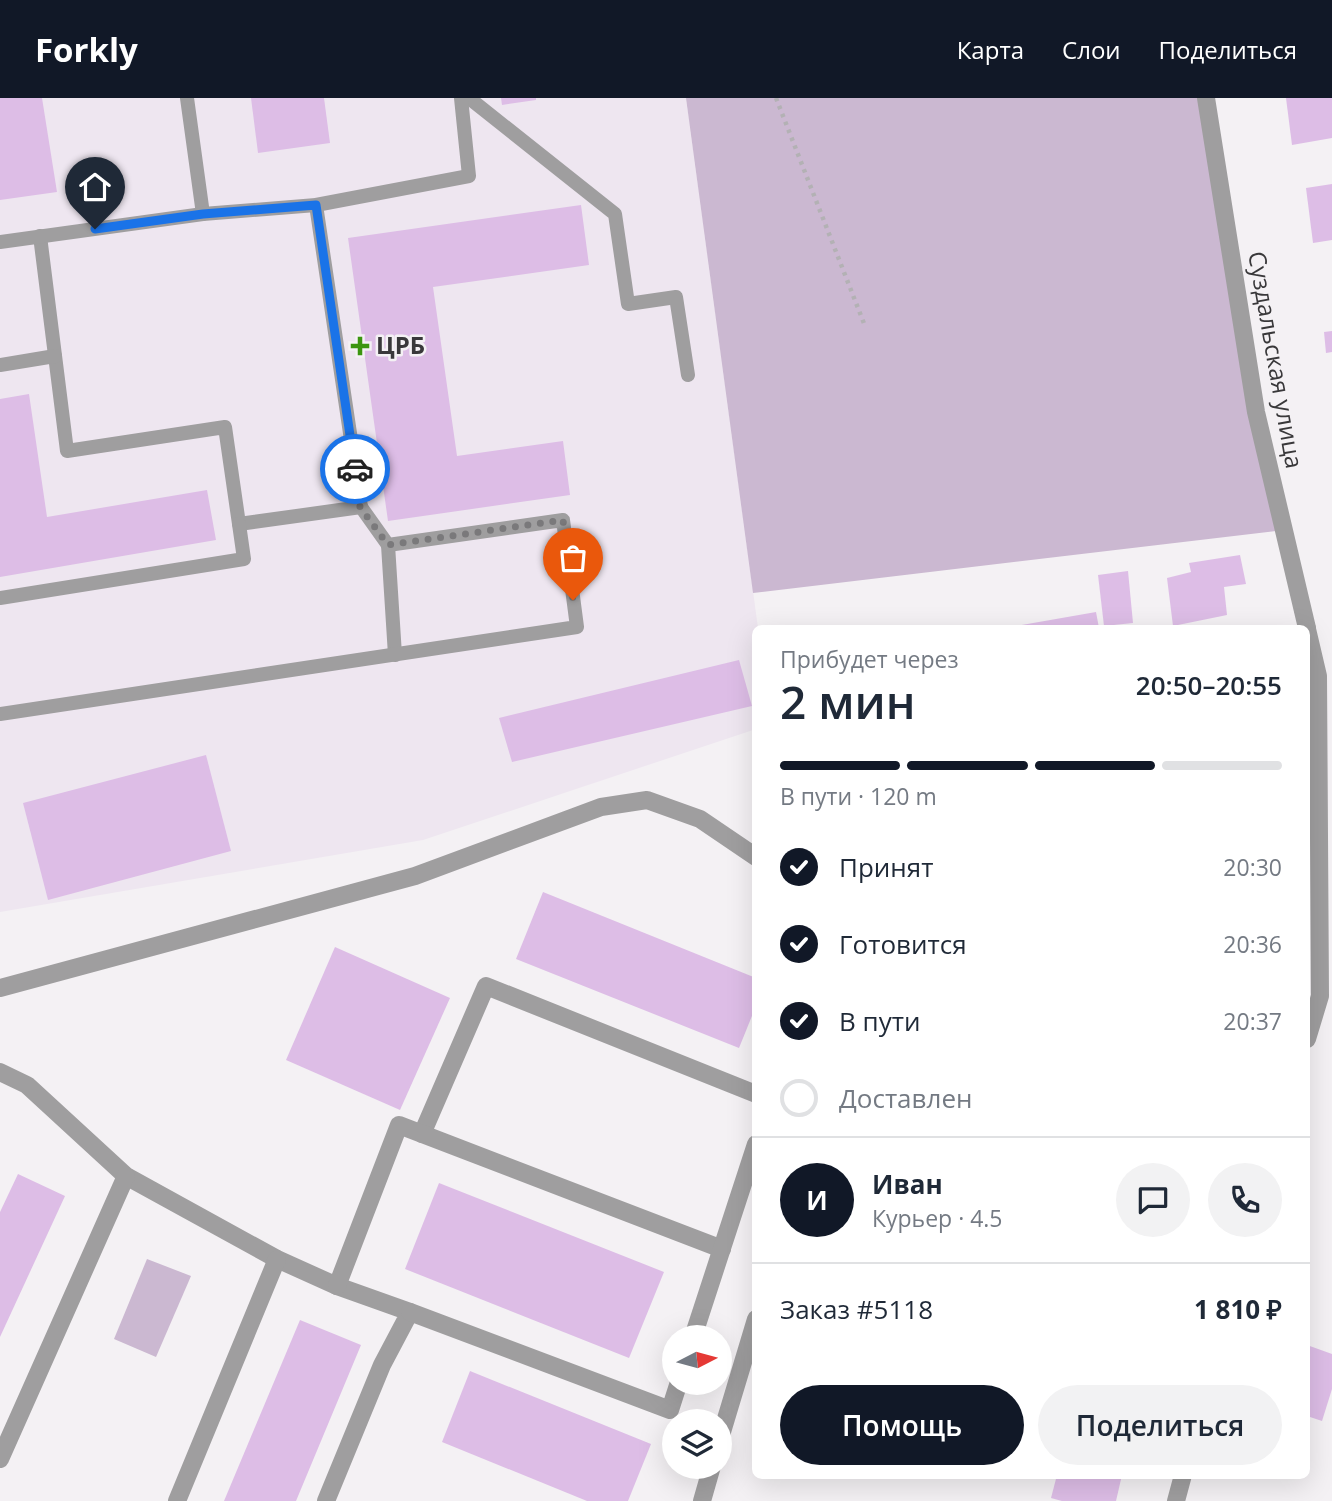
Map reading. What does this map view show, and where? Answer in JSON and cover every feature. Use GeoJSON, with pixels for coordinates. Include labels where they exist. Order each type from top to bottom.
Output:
{"type":"FeatureCollection","features":[{"type":"Feature","properties":{"kind":"street","name":"Суздальская улица"},"geometry":{"type":"LineString","coordinates":[[1206,98],[1256,412],[1306,625]]}},
{"type":"Feature","properties":{"kind":"street","name":"Суздальская улица"},"geometry":{"type":"LineString","coordinates":[[1310,636],[1325,674],[1320,996],[1310,1029]]}},
{"type":"Feature","properties":{"kind":"street"},"geometry":{"type":"LineString","coordinates":[[0,988],[415,876],[601,807],[647,800],[700,819],[752,854]]}},
{"type":"Feature","properties":{"kind":"street"},"geometry":{"type":"LineString","coordinates":[[422,1134],[486,986],[752,1092]]}},
{"type":"Feature","properties":{"kind":"street"},"geometry":{"type":"LineString","coordinates":[[0,1072],[27,1084],[126,1176],[277,1259],[337,1286],[670,1410],[675,1395]]}},
{"type":"Feature","properties":{"kind":"street"},"geometry":{"type":"LineString","coordinates":[[337,1286],[399,1125],[722,1249]]}},
{"type":"Feature","properties":{"kind":"street"},"geometry":{"type":"LineString","coordinates":[[698,1325],[752,1156]]}},
{"type":"Feature","properties":{"kind":"street"},"geometry":{"type":"LineString","coordinates":[[0,1459],[126,1176]]}},
{"type":"Feature","properties":{"kind":"street"},"geometry":{"type":"LineString","coordinates":[[177,1501],[277,1259]]}},
{"type":"Feature","properties":{"kind":"street"},"geometry":{"type":"LineString","coordinates":[[326,1501],[382,1364],[410,1312]]}},
{"type":"Feature","properties":{"kind":"street"},"geometry":{"type":"LineString","coordinates":[[729,1409],[752,1332]]}},
{"type":"Feature","properties":{"kind":"street"},"geometry":{"type":"LineString","coordinates":[[702,1501],[708,1479]]}},
{"type":"Feature","properties":{"kind":"street"},"geometry":{"type":"LineString","coordinates":[[1177,1501],[1183,1479]]}},
{"type":"Feature","properties":{"kind":"lane"},"geometry":{"type":"LineString","coordinates":[[187,98],[203,214]]}},
{"type":"Feature","properties":{"kind":"lane"},"geometry":{"type":"LineString","coordinates":[[0,242],[203,214],[316,205],[469,176],[461,98]]}},
{"type":"Feature","properties":{"kind":"lane"},"geometry":{"type":"LineString","coordinates":[[469,98],[615,214],[628,304],[676,297],[688,375]]}},
{"type":"Feature","properties":{"kind":"lane"},"geometry":{"type":"LineString","coordinates":[[316,205],[360,507],[388,545],[395,654]]}},
{"type":"Feature","properties":{"kind":"lane"},"geometry":{"type":"LineString","coordinates":[[0,598],[244,559],[225,427],[67,451],[40,236]]}},
{"type":"Feature","properties":{"kind":"lane"},"geometry":{"type":"LineString","coordinates":[[0,365],[55,356]]}},
{"type":"Feature","properties":{"kind":"lane"},"geometry":{"type":"LineString","coordinates":[[239,524],[360,507]]}},
{"type":"Feature","properties":{"kind":"lane"},"geometry":{"type":"LineString","coordinates":[[0,714],[577,627],[563,520],[388,545]]}},
{"type":"Feature","properties":{"kind":"path"},"geometry":{"type":"LineString","coordinates":[[776,98],[865,326]]}},
{"type":"Feature","properties":{"kind":"shaded area","name":"ЦРБ"},"geometry":{"type":"Polygon","coordinates":[[[0,98],[686,98],[758,625],[752,625],[752,730],[423,840],[0,912],[0,98]]]}},
{"type":"Feature","properties":{"kind":"shaded area"},"geometry":{"type":"Polygon","coordinates":[[[686,98],[1206,98],[1284,530],[753,593],[686,98]]]}},
{"type":"Feature","properties":{"kind":"shaded area"},"geometry":{"type":"Polygon","coordinates":[[[147,1259],[191,1276],[156,1357],[114,1339],[147,1259]]]}},
{"type":"Feature","properties":{"kind":"building"},"geometry":{"type":"Polygon","coordinates":[[[0,98],[42,98],[57,192],[0,200],[0,98]]]}},
{"type":"Feature","properties":{"kind":"building"},"geometry":{"type":"Polygon","coordinates":[[[251,98],[324,98],[330,143],[258,153],[251,98]]]}},
{"type":"Feature","properties":{"kind":"building"},"geometry":{"type":"Polygon","coordinates":[[[501,98],[536,98],[536,100],[502,105],[501,98]]]}},
{"type":"Feature","properties":{"kind":"building"},"geometry":{"type":"Polygon","coordinates":[[[1286,98],[1332,98],[1332,138],[1292,145],[1286,98]]]}},
{"type":"Feature","properties":{"kind":"building"},"geometry":{"type":"Polygon","coordinates":[[[1332,184],[1332,240],[1313,243],[1306,188],[1332,184]]]}},
{"type":"Feature","properties":{"kind":"building"},"geometry":{"type":"Polygon","coordinates":[[[581,205],[589,265],[433,287],[457,456],[563,441],[570,495],[388,521],[348,238],[581,205]]]}},
{"type":"Feature","properties":{"kind":"building"},"geometry":{"type":"Polygon","coordinates":[[[1332,331],[1332,352],[1326,353],[1324,332],[1332,331]]]}},
{"type":"Feature","properties":{"kind":"building"},"geometry":{"type":"Polygon","coordinates":[[[29,394],[47,517],[207,490],[216,540],[0,577],[0,399],[29,394]]]}},
{"type":"Feature","properties":{"kind":"building"},"geometry":{"type":"Polygon","coordinates":[[[1240,555],[1246,584],[1224,587],[1227,615],[1173,625],[1167,578],[1191,572],[1189,563],[1240,555]]]}},
{"type":"Feature","properties":{"kind":"building"},"geometry":{"type":"Polygon","coordinates":[[[1128,571],[1133,623],[1104,625],[1098,575],[1128,571]]]}},
{"type":"Feature","properties":{"kind":"building"},"geometry":{"type":"Polygon","coordinates":[[[1096,612],[1098,625],[1022,625],[1096,612]]]}},
{"type":"Feature","properties":{"kind":"building"},"geometry":{"type":"Polygon","coordinates":[[[739,660],[752,706],[512,762],[499,718],[739,660]]]}},
{"type":"Feature","properties":{"kind":"building"},"geometry":{"type":"Polygon","coordinates":[[[206,755],[231,851],[48,900],[23,803],[206,755]]]}},
{"type":"Feature","properties":{"kind":"building"},"geometry":{"type":"Polygon","coordinates":[[[543,892],[752,976],[752,1016],[739,1048],[516,959],[543,892]]]}},
{"type":"Feature","properties":{"kind":"building"},"geometry":{"type":"Polygon","coordinates":[[[335,947],[450,998],[400,1110],[286,1060],[335,947]]]}},
{"type":"Feature","properties":{"kind":"building"},"geometry":{"type":"Polygon","coordinates":[[[18,1174],[65,1196],[0,1337],[0,1212],[18,1174]]]}},
{"type":"Feature","properties":{"kind":"building"},"geometry":{"type":"Polygon","coordinates":[[[439,1183],[664,1272],[629,1358],[405,1269],[439,1183]]]}},
{"type":"Feature","properties":{"kind":"building"},"geometry":{"type":"Polygon","coordinates":[[[300,1320],[361,1345],[296,1501],[224,1501],[300,1320]]]}},
{"type":"Feature","properties":{"kind":"building"},"geometry":{"type":"Polygon","coordinates":[[[1310,1346],[1332,1354],[1332,1389],[1322,1421],[1310,1417],[1310,1346]]]}},
{"type":"Feature","properties":{"kind":"building"},"geometry":{"type":"Polygon","coordinates":[[[470,1371],[651,1444],[628,1501],[587,1501],[442,1442],[470,1371]]]}},
{"type":"Feature","properties":{"kind":"building"},"geometry":{"type":"Polygon","coordinates":[[[1056,1479],[1121,1479],[1116,1501],[1062,1501],[1051,1498],[1056,1479]]]}},
{"type":"Feature","properties":{"kind":"way so far"},"geometry":{"type":"LineString","coordinates":[[355,469],[360,507],[388,545],[563,520],[573,600]]}},
{"type":"Feature","properties":{"kind":"place","name":"ЦРБ"},"geometry":{"type":"Point","coordinates":[360,346]}},
{"type":"Feature","properties":{"kind":"route"},"geometry":{"type":"LineString","coordinates":[[95,229],[203,214],[316,205],[355,469]]}}]}
